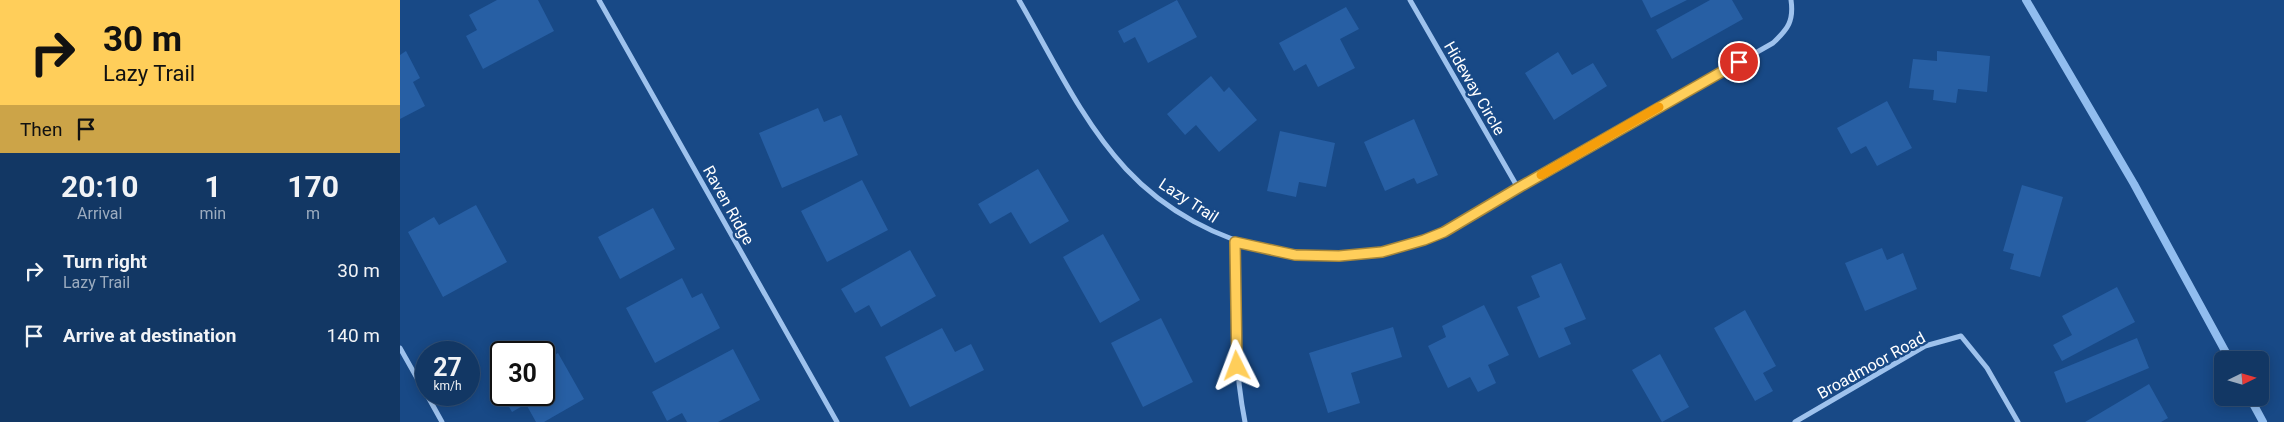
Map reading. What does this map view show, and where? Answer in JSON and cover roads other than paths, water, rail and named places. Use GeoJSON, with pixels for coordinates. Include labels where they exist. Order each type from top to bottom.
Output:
{"type":"FeatureCollection","features":[{"type":"Feature","properties":{"kind":"street","name":"Raven Ridge"},"geometry":{"type":"LineString","coordinates":[[599,0],[837,422]]}},
{"type":"Feature","properties":{"kind":"street","name":"Lazy Trail"},"geometry":{"type":"LineString","coordinates":[[1019,0],[1087,118],[1123,165],[1155,195],[1181,214],[1235,242],[1295,255],[1339,256],[1382,252],[1403,247],[1444,232],[1773,42],[1785,32],[1794,14],[1791,0]]}},
{"type":"Feature","properties":{"kind":"street","name":"Hideway Circle"},"geometry":{"type":"LineString","coordinates":[[1410,0],[1518,188]]}},
{"type":"Feature","properties":{"kind":"street"},"geometry":{"type":"LineString","coordinates":[[1235,242],[1236,352],[1239,393],[1245,422]]}},
{"type":"Feature","properties":{"kind":"street","name":"Broadmoor Road"},"geometry":{"type":"LineString","coordinates":[[1795,422],[1925,346],[1962,336],[1987,368],[2018,422]]}},
{"type":"Feature","properties":{"kind":"street"},"geometry":{"type":"LineString","coordinates":[[400,348],[415,374]]}},
{"type":"Feature","properties":{"kind":"street"},"geometry":{"type":"LineString","coordinates":[[433,406],[442,422]]}},
{"type":"Feature","properties":{"kind":"waterway"},"geometry":{"type":"LineString","coordinates":[[2026,0],[2134,184],[2225,351]]}},
{"type":"Feature","properties":{"kind":"waterway"},"geometry":{"type":"LineString","coordinates":[[2254,406],[2263,422]]}}]}
